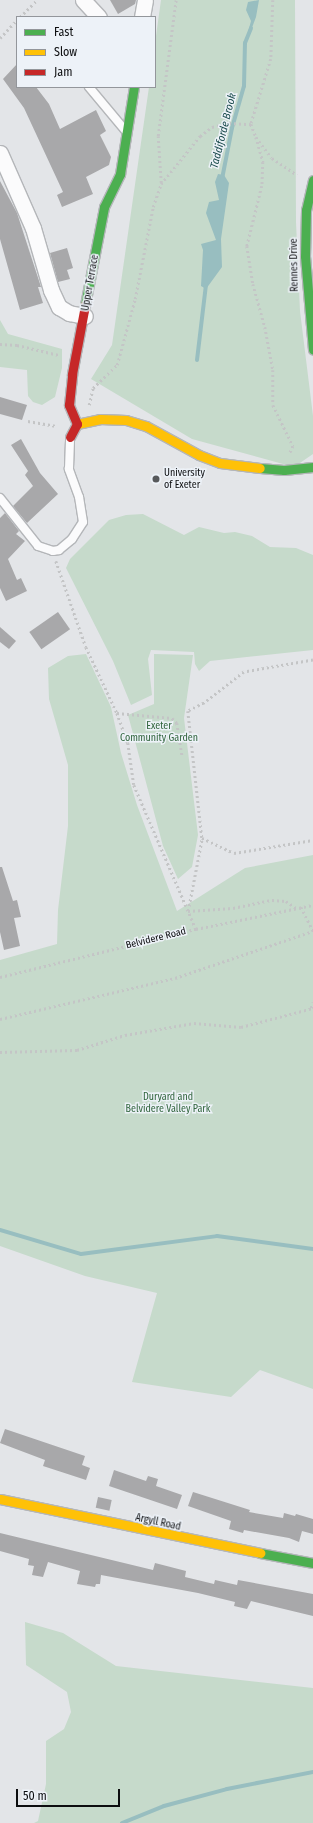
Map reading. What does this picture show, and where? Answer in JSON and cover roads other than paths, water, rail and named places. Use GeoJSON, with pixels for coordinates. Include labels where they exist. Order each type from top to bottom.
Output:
{"type":"FeatureCollection","features":[{"type":"Feature","properties":{"kind":"street"},"geometry":{"type":"LineString","coordinates":[[83,0],[98,16]]}},
{"type":"Feature","properties":{"kind":"street"},"geometry":{"type":"LineString","coordinates":[[142,16],[145,0]]}},
{"type":"Feature","properties":{"kind":"street","name":"Upper Terrace"},"geometry":{"type":"LineString","coordinates":[[0,153],[33,228],[51,290],[59,307],[69,313],[85,316],[104,207],[120,174],[128,134],[134,88]]}},
{"type":"Feature","properties":{"kind":"street","name":"Rennes Drive"},"geometry":{"type":"LineString","coordinates":[[313,181],[306,210],[313,350]]}},
{"type":"Feature","properties":{"kind":"street"},"geometry":{"type":"LineString","coordinates":[[85,316],[75,359],[68,405],[76,428],[126,420],[146,426],[199,455],[220,463],[284,470],[313,467]]}},
{"type":"Feature","properties":{"kind":"street","name":"Argyll Road"},"geometry":{"type":"LineString","coordinates":[[0,1499],[178,1538],[313,1563]]}},
{"type":"Feature","properties":{"kind":"lane"},"geometry":{"type":"LineString","coordinates":[[90,88],[128,134]]}},
{"type":"Feature","properties":{"kind":"lane"},"geometry":{"type":"LineString","coordinates":[[0,498],[38,546],[53,551],[59,550],[72,539],[83,522],[80,497],[69,468],[76,428]]}},
{"type":"Feature","properties":{"kind":"water"},"geometry":{"type":"Polygon","coordinates":[[[259,0],[256,17],[250,33],[248,32],[251,21],[246,10],[248,2],[259,0]]]}},
{"type":"Feature","properties":{"kind":"water"},"geometry":{"type":"Polygon","coordinates":[[[218,174],[224,175],[229,183],[221,239],[222,267],[206,289],[201,286],[203,250],[201,244],[216,240],[206,213],[209,202],[219,200],[215,182],[218,174]]]}},
{"type":"Feature","properties":{"kind":"waterway","name":"Taddiforde Brook"},"geometry":{"type":"LineString","coordinates":[[222,179],[232,128],[244,86],[245,43],[251,28]]}},
{"type":"Feature","properties":{"kind":"waterway","name":"Taddiforde Brook"},"geometry":{"type":"LineString","coordinates":[[197,360],[206,285]]}},
{"type":"Feature","properties":{"kind":"waterway"},"geometry":{"type":"LineString","coordinates":[[0,1230],[81,1254],[217,1236],[313,1249]]}},
{"type":"Feature","properties":{"kind":"waterway"},"geometry":{"type":"LineString","coordinates":[[122,1823],[164,1806],[227,1789],[313,1772]]}},
{"type":"Feature","properties":{"kind":"place","name":"University of Exeter"},"geometry":{"type":"Point","coordinates":[156,479]}},
{"type":"Feature","properties":{"kind":"park label","name":"Exeter Community Garden"},"geometry":{"type":"Point","coordinates":[159,732]}},
{"type":"Feature","properties":{"kind":"park label","name":"Duryard and Belvidere Valley Park"},"geometry":{"type":"Point","coordinates":[168,1102]}}]}
